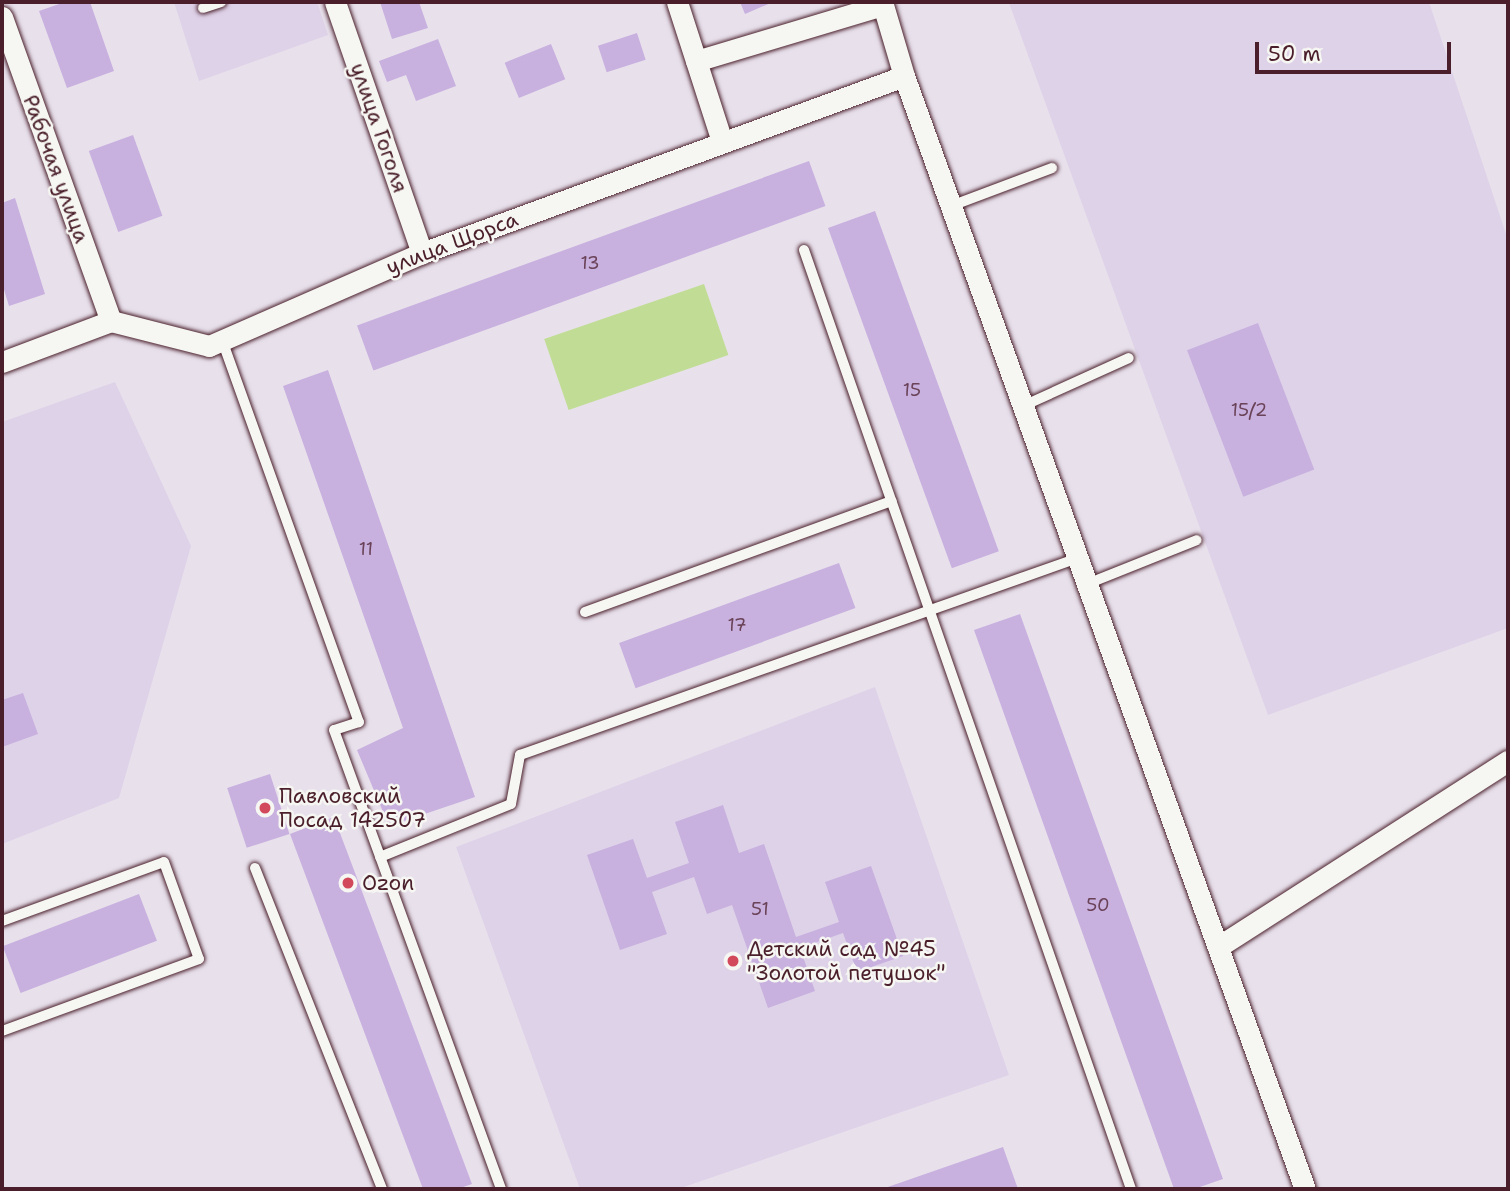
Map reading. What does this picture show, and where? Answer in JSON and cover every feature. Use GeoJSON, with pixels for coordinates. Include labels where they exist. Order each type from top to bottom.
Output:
{"type":"FeatureCollection","features":[{"type":"Feature","properties":{"kind":"street","name":"улица Гоголя"},"geometry":{"type":"LineString","coordinates":[[335,2],[422,253]]}},
{"type":"Feature","properties":{"kind":"street"},"geometry":{"type":"LineString","coordinates":[[677,2],[722,141]]}},
{"type":"Feature","properties":{"kind":"street"},"geometry":{"type":"LineString","coordinates":[[696,61],[883,5],[904,76],[1305,1189]]}},
{"type":"Feature","properties":{"kind":"street","name":"Рабочая улица"},"geometry":{"type":"LineString","coordinates":[[2,17],[111,321]]}},
{"type":"Feature","properties":{"kind":"street","name":"улица Щорса"},"geometry":{"type":"LineString","coordinates":[[111,321],[209,346],[422,253],[904,76]]}},
{"type":"Feature","properties":{"kind":"street"},"geometry":{"type":"LineString","coordinates":[[2,362],[111,321]]}},
{"type":"Feature","properties":{"kind":"street"},"geometry":{"type":"LineString","coordinates":[[1217,947],[1508,761]]}},
{"type":"Feature","properties":{"kind":"lane"},"geometry":{"type":"LineString","coordinates":[[203,8],[221,2]]}},
{"type":"Feature","properties":{"kind":"lane"},"geometry":{"type":"LineString","coordinates":[[951,206],[1052,168]]}},
{"type":"Feature","properties":{"kind":"lane"},"geometry":{"type":"LineString","coordinates":[[804,250],[1131,1189]]}},
{"type":"Feature","properties":{"kind":"lane"},"geometry":{"type":"LineString","coordinates":[[222,340],[359,722],[334,730],[501,1189]]}},
{"type":"Feature","properties":{"kind":"lane"},"geometry":{"type":"LineString","coordinates":[[1023,405],[1129,358]]}},
{"type":"Feature","properties":{"kind":"lane"},"geometry":{"type":"LineString","coordinates":[[585,612],[891,501]]}},
{"type":"Feature","properties":{"kind":"lane"},"geometry":{"type":"LineString","coordinates":[[1087,584],[1197,540]]}},
{"type":"Feature","properties":{"kind":"lane"},"geometry":{"type":"LineString","coordinates":[[380,857],[511,804],[520,755],[1078,558]]}},
{"type":"Feature","properties":{"kind":"lane"},"geometry":{"type":"LineString","coordinates":[[2,922],[164,862],[199,958],[2,1031]]}},
{"type":"Feature","properties":{"kind":"lane"},"geometry":{"type":"LineString","coordinates":[[255,868],[382,1189]]}},
{"type":"Feature","properties":{"kind":"shaded area"},"geometry":{"type":"Polygon","coordinates":[[[174,2],[317,2],[328,35],[199,81],[174,2]]]}},
{"type":"Feature","properties":{"kind":"shaded area"},"geometry":{"type":"Polygon","coordinates":[[[1429,2],[1508,240],[1508,628],[1268,715],[1009,3],[1429,2]]]}},
{"type":"Feature","properties":{"kind":"shaded area"},"geometry":{"type":"Polygon","coordinates":[[[115,382],[191,546],[119,798],[2,844],[2,422],[115,382]]]}},
{"type":"Feature","properties":{"kind":"shaded area","name":"Детский сад №45 \"Золотой петушок\""},"geometry":{"type":"Polygon","coordinates":[[[875,687],[1009,1075],[678,1189],[580,1189],[456,847],[875,687]]]}},
{"type":"Feature","properties":{"kind":"green space"},"geometry":{"type":"Polygon","coordinates":[[[704,284],[728,355],[569,410],[544,339],[704,284]]]}},
{"type":"Feature","properties":{"kind":"building"},"geometry":{"type":"Polygon","coordinates":[[[65,2],[90,2],[114,71],[67,88],[39,11],[65,2]]]}},
{"type":"Feature","properties":{"kind":"building"},"geometry":{"type":"Polygon","coordinates":[[[380,2],[419,2],[428,28],[392,39],[380,2]]]}},
{"type":"Feature","properties":{"kind":"building"},"geometry":{"type":"Polygon","coordinates":[[[740,2],[773,2],[745,14],[740,2]]]}},
{"type":"Feature","properties":{"kind":"building"},"geometry":{"type":"Polygon","coordinates":[[[637,33],[646,60],[607,72],[598,46],[637,33]]]}},
{"type":"Feature","properties":{"kind":"building"},"geometry":{"type":"Polygon","coordinates":[[[438,39],[456,86],[416,101],[406,75],[387,82],[379,61],[438,39]]]}},
{"type":"Feature","properties":{"kind":"building"},"geometry":{"type":"Polygon","coordinates":[[[551,44],[565,79],[519,98],[505,63],[551,44]]]}},
{"type":"Feature","properties":{"kind":"building"},"geometry":{"type":"Polygon","coordinates":[[[133,135],[162,216],[118,232],[89,151],[133,135]]]}},
{"type":"Feature","properties":{"kind":"building"},"geometry":{"type":"Polygon","coordinates":[[[809,161],[825,206],[373,371],[357,326],[809,161]]]}},
{"type":"Feature","properties":{"kind":"building"},"geometry":{"type":"Polygon","coordinates":[[[15,198],[45,294],[9,306],[2,283],[2,203],[15,198]]]}},
{"type":"Feature","properties":{"kind":"building"},"geometry":{"type":"Polygon","coordinates":[[[875,211],[999,551],[952,568],[828,228],[875,211]]]}},
{"type":"Feature","properties":{"kind":"building"},"geometry":{"type":"Polygon","coordinates":[[[1258,323],[1314,470],[1243,497],[1187,350],[1258,323]]]}},
{"type":"Feature","properties":{"kind":"building"},"geometry":{"type":"Polygon","coordinates":[[[328,370],[475,797],[389,826],[357,750],[403,728],[283,386],[328,370]]]}},
{"type":"Feature","properties":{"kind":"building"},"geometry":{"type":"Polygon","coordinates":[[[839,563],[855,608],[636,688],[619,643],[839,563]]]}},
{"type":"Feature","properties":{"kind":"building"},"geometry":{"type":"Polygon","coordinates":[[[1020,614],[1223,1179],[1194,1189],[1174,1189],[974,630],[1020,614]]]}},
{"type":"Feature","properties":{"kind":"building"},"geometry":{"type":"Polygon","coordinates":[[[23,693],[38,734],[2,747],[2,700],[23,693]]]}},
{"type":"Feature","properties":{"kind":"building"},"geometry":{"type":"Polygon","coordinates":[[[270,774],[289,834],[247,848],[227,788],[270,774]]]}},
{"type":"Feature","properties":{"kind":"building"},"geometry":{"type":"Polygon","coordinates":[[[723,805],[739,853],[764,844],[796,937],[839,922],[825,882],[871,866],[903,956],[857,972],[843,933],[800,948],[815,991],[768,1008],[732,905],[707,914],[694,877],[652,892],[667,934],[620,950],[587,855],[633,839],[647,878],[689,863],[675,822],[723,805]]]}},
{"type":"Feature","properties":{"kind":"building"},"geometry":{"type":"Polygon","coordinates":[[[334,817],[472,1184],[457,1189],[423,1189],[290,834],[334,817]]]}},
{"type":"Feature","properties":{"kind":"building"},"geometry":{"type":"Polygon","coordinates":[[[139,894],[157,941],[21,993],[3,946],[139,894]]]}},
{"type":"Feature","properties":{"kind":"building"},"geometry":{"type":"Polygon","coordinates":[[[1003,1147],[1018,1189],[882,1189],[1003,1147]]]}},
{"type":"Feature","properties":{"kind":"place","name":"Павловский Посад 142507"},"geometry":{"type":"Point","coordinates":[265,808]}},
{"type":"Feature","properties":{"kind":"place","name":"Ozon"},"geometry":{"type":"Point","coordinates":[348,883]}},
{"type":"Feature","properties":{"kind":"place","name":"Детский сад №45 \"Золотой петушок\""},"geometry":{"type":"Point","coordinates":[733,961]}}]}
